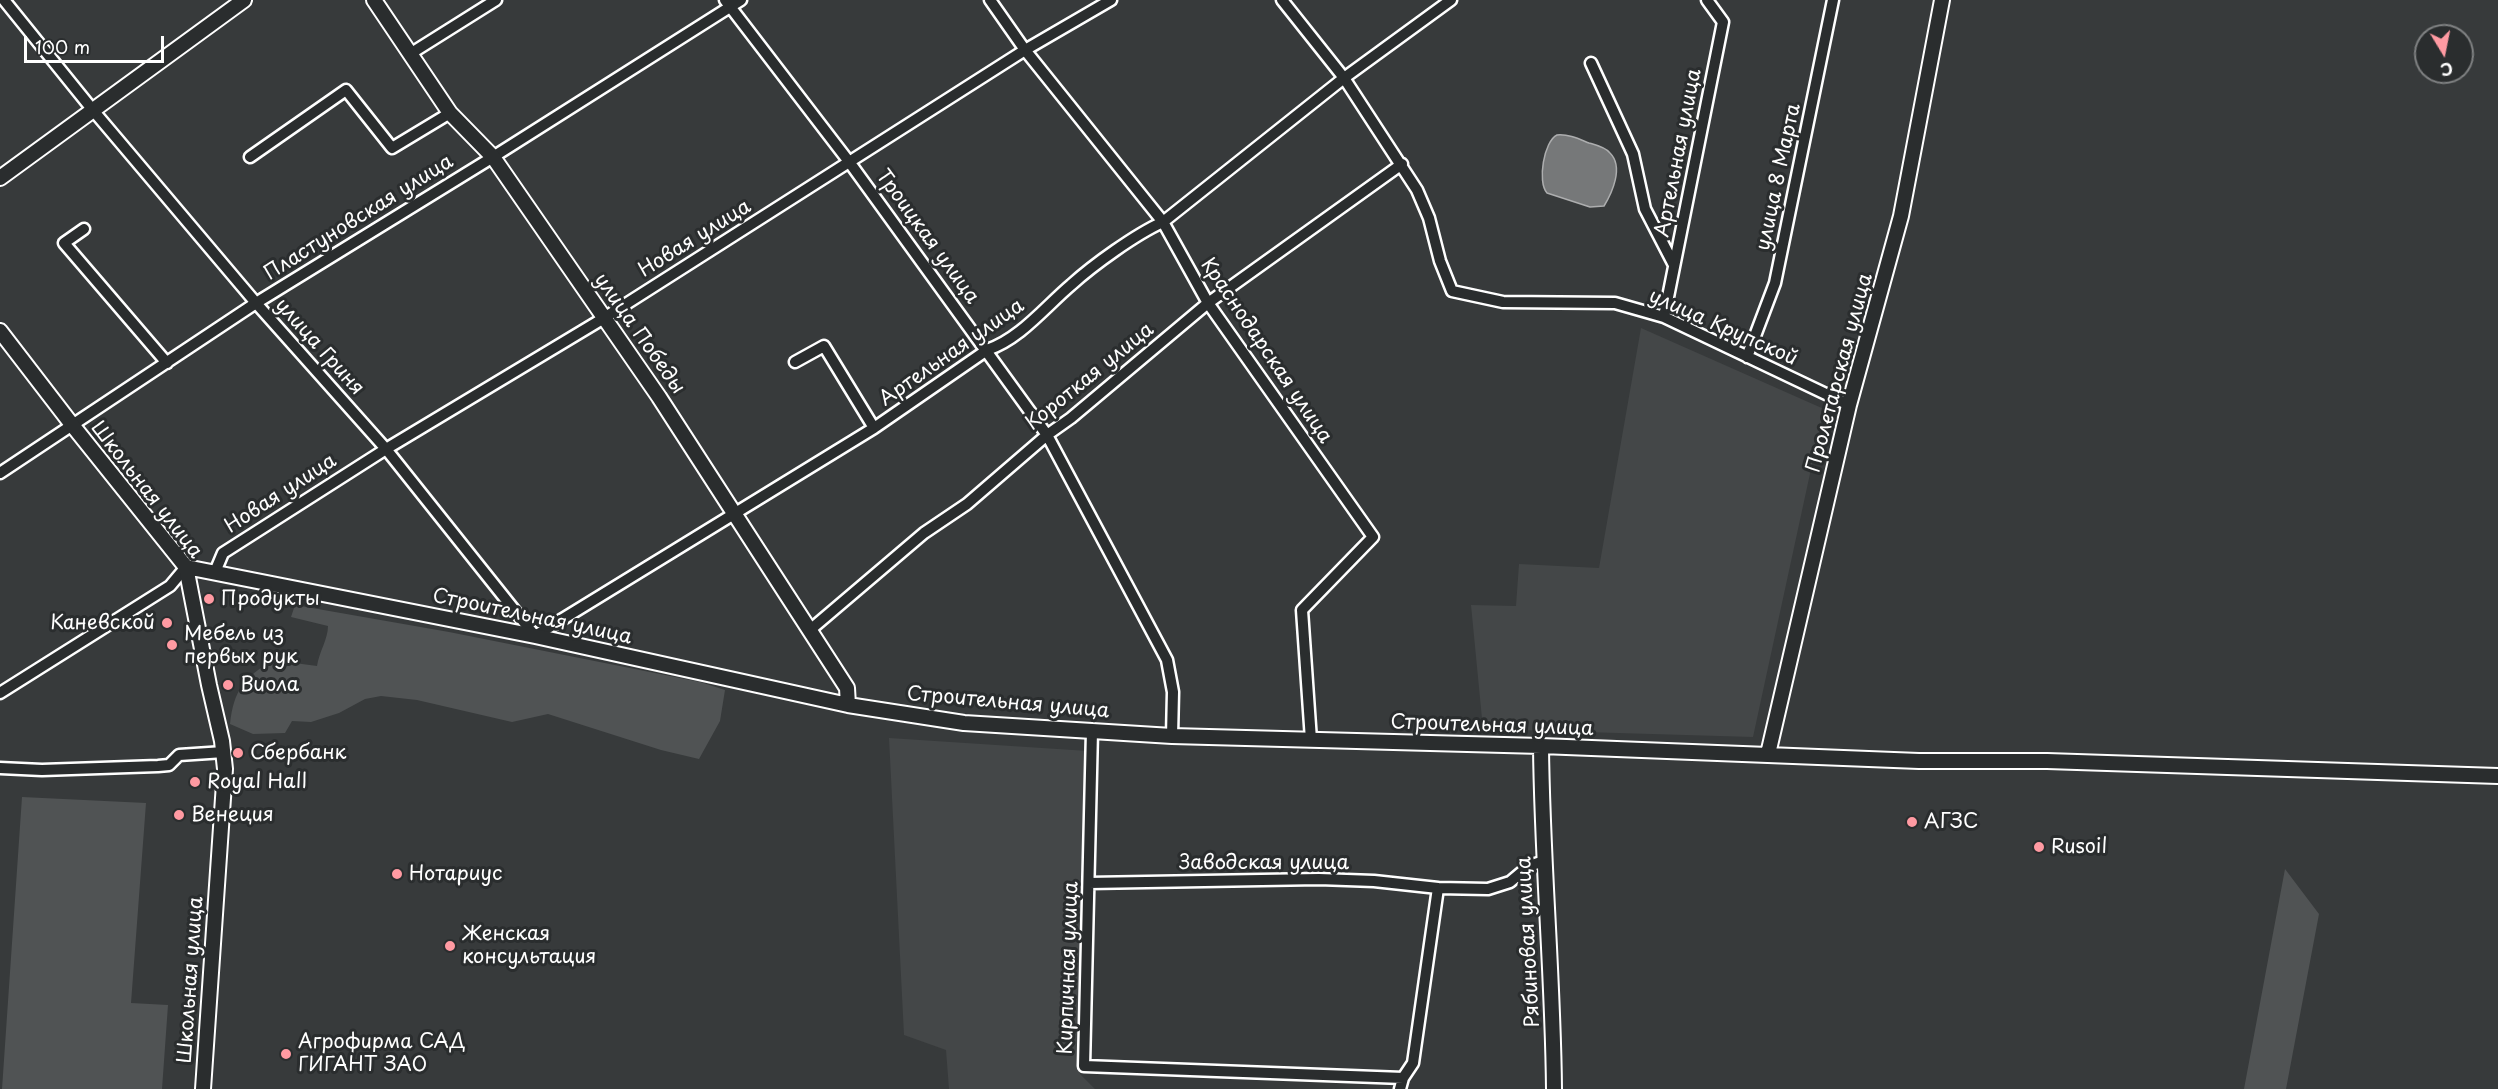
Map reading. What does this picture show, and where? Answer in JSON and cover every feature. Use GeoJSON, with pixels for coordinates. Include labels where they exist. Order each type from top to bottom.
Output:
{"type":"FeatureCollection","features":[{"type":"Feature","properties":{"kind":"street","name":"улица Гриня"},"geometry":{"type":"LineString","coordinates":[[4,0],[92,109],[256,303],[386,449],[535,636]]}},
{"type":"Feature","properties":{"kind":"street"},"geometry":{"type":"LineString","coordinates":[[0,178],[244,0]]}},
{"type":"Feature","properties":{"kind":"street","name":"улица Победы"},"geometry":{"type":"LineString","coordinates":[[374,0],[450,113],[493,158],[659,397],[847,688],[848,705]]}},
{"type":"Feature","properties":{"kind":"street"},"geometry":{"type":"LineString","coordinates":[[410,54],[496,0]]}},
{"type":"Feature","properties":{"kind":"street","name":"Пластуновская улица"},"geometry":{"type":"LineString","coordinates":[[0,473],[256,303],[493,158],[728,4],[741,0]]}},
{"type":"Feature","properties":{"kind":"street","name":"Краснодарская улица"},"geometry":{"type":"LineString","coordinates":[[990,0],[1025,50],[1163,222],[1208,303],[1373,537],[1302,610],[1311,740]]}},
{"type":"Feature","properties":{"kind":"street","name":"Новая улица"},"geometry":{"type":"LineString","coordinates":[[215,572],[223,553],[386,449],[604,318],[1025,50],[1111,0]]}},
{"type":"Feature","properties":{"kind":"street","name":"улица Крупской"},"geometry":{"type":"LineString","coordinates":[[1282,0],[1344,78],[1402,164],[1429,218],[1440,261],[1452,291],[1503,302],[1615,303],[1664,317],[1849,405]]}},
{"type":"Feature","properties":{"kind":"street","name":"Артельная улица"},"geometry":{"type":"LineString","coordinates":[[535,636],[874,428],[987,350],[1000,346],[1053,303],[1071,284],[1148,229],[1163,222],[1344,78],[1451,0]]}},
{"type":"Feature","properties":{"kind":"street","name":"Артельная улица"},"geometry":{"type":"LineString","coordinates":[[1664,317],[1723,22],[1707,0]]}},
{"type":"Feature","properties":{"kind":"street","name":"улица 8 Марта"},"geometry":{"type":"LineString","coordinates":[[1747,357],[1775,284],[1833,0]]}},
{"type":"Feature","properties":{"kind":"street","name":"Пролетарская улица"},"geometry":{"type":"LineString","coordinates":[[1768,754],[1849,405],[1901,216],[1942,0]]}},
{"type":"Feature","properties":{"kind":"street","name":"Троицкая улица"},"geometry":{"type":"LineString","coordinates":[[728,4],[850,163],[1047,435],[1167,660],[1173,692],[1172,736]]}},
{"type":"Feature","properties":{"kind":"street"},"geometry":{"type":"LineString","coordinates":[[1591,63],[1633,153],[1646,209],[1674,265]]}},
{"type":"Feature","properties":{"kind":"street"},"geometry":{"type":"LineString","coordinates":[[250,158],[346,90],[392,148],[450,113]]}},
{"type":"Feature","properties":{"kind":"street","name":"Короткая улица"},"geometry":{"type":"LineString","coordinates":[[810,630],[924,533],[968,504],[1047,435],[1071,418],[1208,303],[1402,164]]}},
{"type":"Feature","properties":{"kind":"street"},"geometry":{"type":"LineString","coordinates":[[84,229],[64,243],[167,363]]}},
{"type":"Feature","properties":{"kind":"street","name":"Школьная улица"},"geometry":{"type":"LineString","coordinates":[[0,331],[72,426],[186,567],[224,752],[225,769],[203,1089]]}},
{"type":"Feature","properties":{"kind":"street"},"geometry":{"type":"LineString","coordinates":[[795,362],[824,346],[874,428]]}},
{"type":"Feature","properties":{"kind":"street"},"geometry":{"type":"LineString","coordinates":[[0,693],[170,586],[186,567]]}},
{"type":"Feature","properties":{"kind":"street","name":"Строительная улица"},"geometry":{"type":"LineString","coordinates":[[186,567],[535,636],[848,705],[964,723],[1172,736],[1542,746],[1919,761],[2047,760],[2498,776]]}},
{"type":"Feature","properties":{"kind":"street","name":"Кирпичная улица"},"geometry":{"type":"LineString","coordinates":[[1092,732],[1084,1066],[1403,1077]]}},
{"type":"Feature","properties":{"kind":"street","name":"Рябиновая улица"},"geometry":{"type":"LineString","coordinates":[[1542,746],[1544,861],[1553,1008],[1554,1089]]}},
{"type":"Feature","properties":{"kind":"street"},"geometry":{"type":"LineString","coordinates":[[0,768],[42,770],[158,766],[169,765],[179,755],[224,752]]}},
{"type":"Feature","properties":{"kind":"street","name":"Заводская улица"},"geometry":{"type":"LineString","coordinates":[[1089,883],[1319,879],[1374,881],[1438,888],[1488,889],[1510,882],[1529,866],[1544,861]]}},
{"type":"Feature","properties":{"kind":"street"},"geometry":{"type":"LineString","coordinates":[[1400,1089],[1403,1077],[1413,1063],[1438,888]]}},
{"type":"Feature","properties":{"kind":"shaded area"},"geometry":{"type":"Polygon","coordinates":[[[1557,135],[1570,136],[1600,146],[1614,159],[1615,180],[1604,206],[1590,207],[1547,193],[1544,188],[1543,162],[1552,139],[1557,135]]]}},
{"type":"Feature","properties":{"kind":"shaded area"},"geometry":{"type":"Polygon","coordinates":[[[1641,328],[1824,409],[1753,737],[1483,729],[1471,605],[1516,606],[1519,564],[1599,568],[1641,328]]]}},
{"type":"Feature","properties":{"kind":"shaded area"},"geometry":{"type":"Polygon","coordinates":[[[295,605],[449,632],[700,682],[725,690],[720,721],[699,759],[661,750],[548,714],[512,722],[417,700],[381,696],[365,699],[339,713],[311,722],[292,721],[285,733],[253,734],[230,724],[234,702],[247,679],[272,660],[317,666],[327,636],[328,626],[291,617],[295,605]]]}},
{"type":"Feature","properties":{"kind":"shaded area"},"geometry":{"type":"Polygon","coordinates":[[[889,738],[1088,751],[1080,1074],[1095,1089],[949,1089],[946,1050],[904,1035],[889,738]]]}},
{"type":"Feature","properties":{"kind":"shaded area"},"geometry":{"type":"Polygon","coordinates":[[[22,797],[146,803],[131,1003],[168,1005],[162,1089],[2,1089],[22,797]]]}},
{"type":"Feature","properties":{"kind":"shaded area"},"geometry":{"type":"Polygon","coordinates":[[[2285,869],[2319,914],[2286,1089],[2244,1089],[2285,869]]]}},
{"type":"Feature","properties":{"kind":"place","name":"Продукты"},"geometry":{"type":"Point","coordinates":[209,599]}},
{"type":"Feature","properties":{"kind":"place","name":"Каневской"},"geometry":{"type":"Point","coordinates":[167,623]}},
{"type":"Feature","properties":{"kind":"place","name":"Мебель из первых рук"},"geometry":{"type":"Point","coordinates":[172,645]}},
{"type":"Feature","properties":{"kind":"place","name":"Виола"},"geometry":{"type":"Point","coordinates":[228,685]}},
{"type":"Feature","properties":{"kind":"place","name":"Сбербанк"},"geometry":{"type":"Point","coordinates":[238,753]}},
{"type":"Feature","properties":{"kind":"place","name":"Royal Hall"},"geometry":{"type":"Point","coordinates":[195,782]}},
{"type":"Feature","properties":{"kind":"place","name":"Венеция"},"geometry":{"type":"Point","coordinates":[179,815]}},
{"type":"Feature","properties":{"kind":"place","name":"АГЗС"},"geometry":{"type":"Point","coordinates":[1912,822]}},
{"type":"Feature","properties":{"kind":"place","name":"Rusoil"},"geometry":{"type":"Point","coordinates":[2039,847]}},
{"type":"Feature","properties":{"kind":"place","name":"Нотариус"},"geometry":{"type":"Point","coordinates":[397,874]}},
{"type":"Feature","properties":{"kind":"place","name":"Женская консультация"},"geometry":{"type":"Point","coordinates":[450,946]}},
{"type":"Feature","properties":{"kind":"place","name":"Агрофирма САД ГИГАНТ ЗАО"},"geometry":{"type":"Point","coordinates":[286,1054]}}]}
